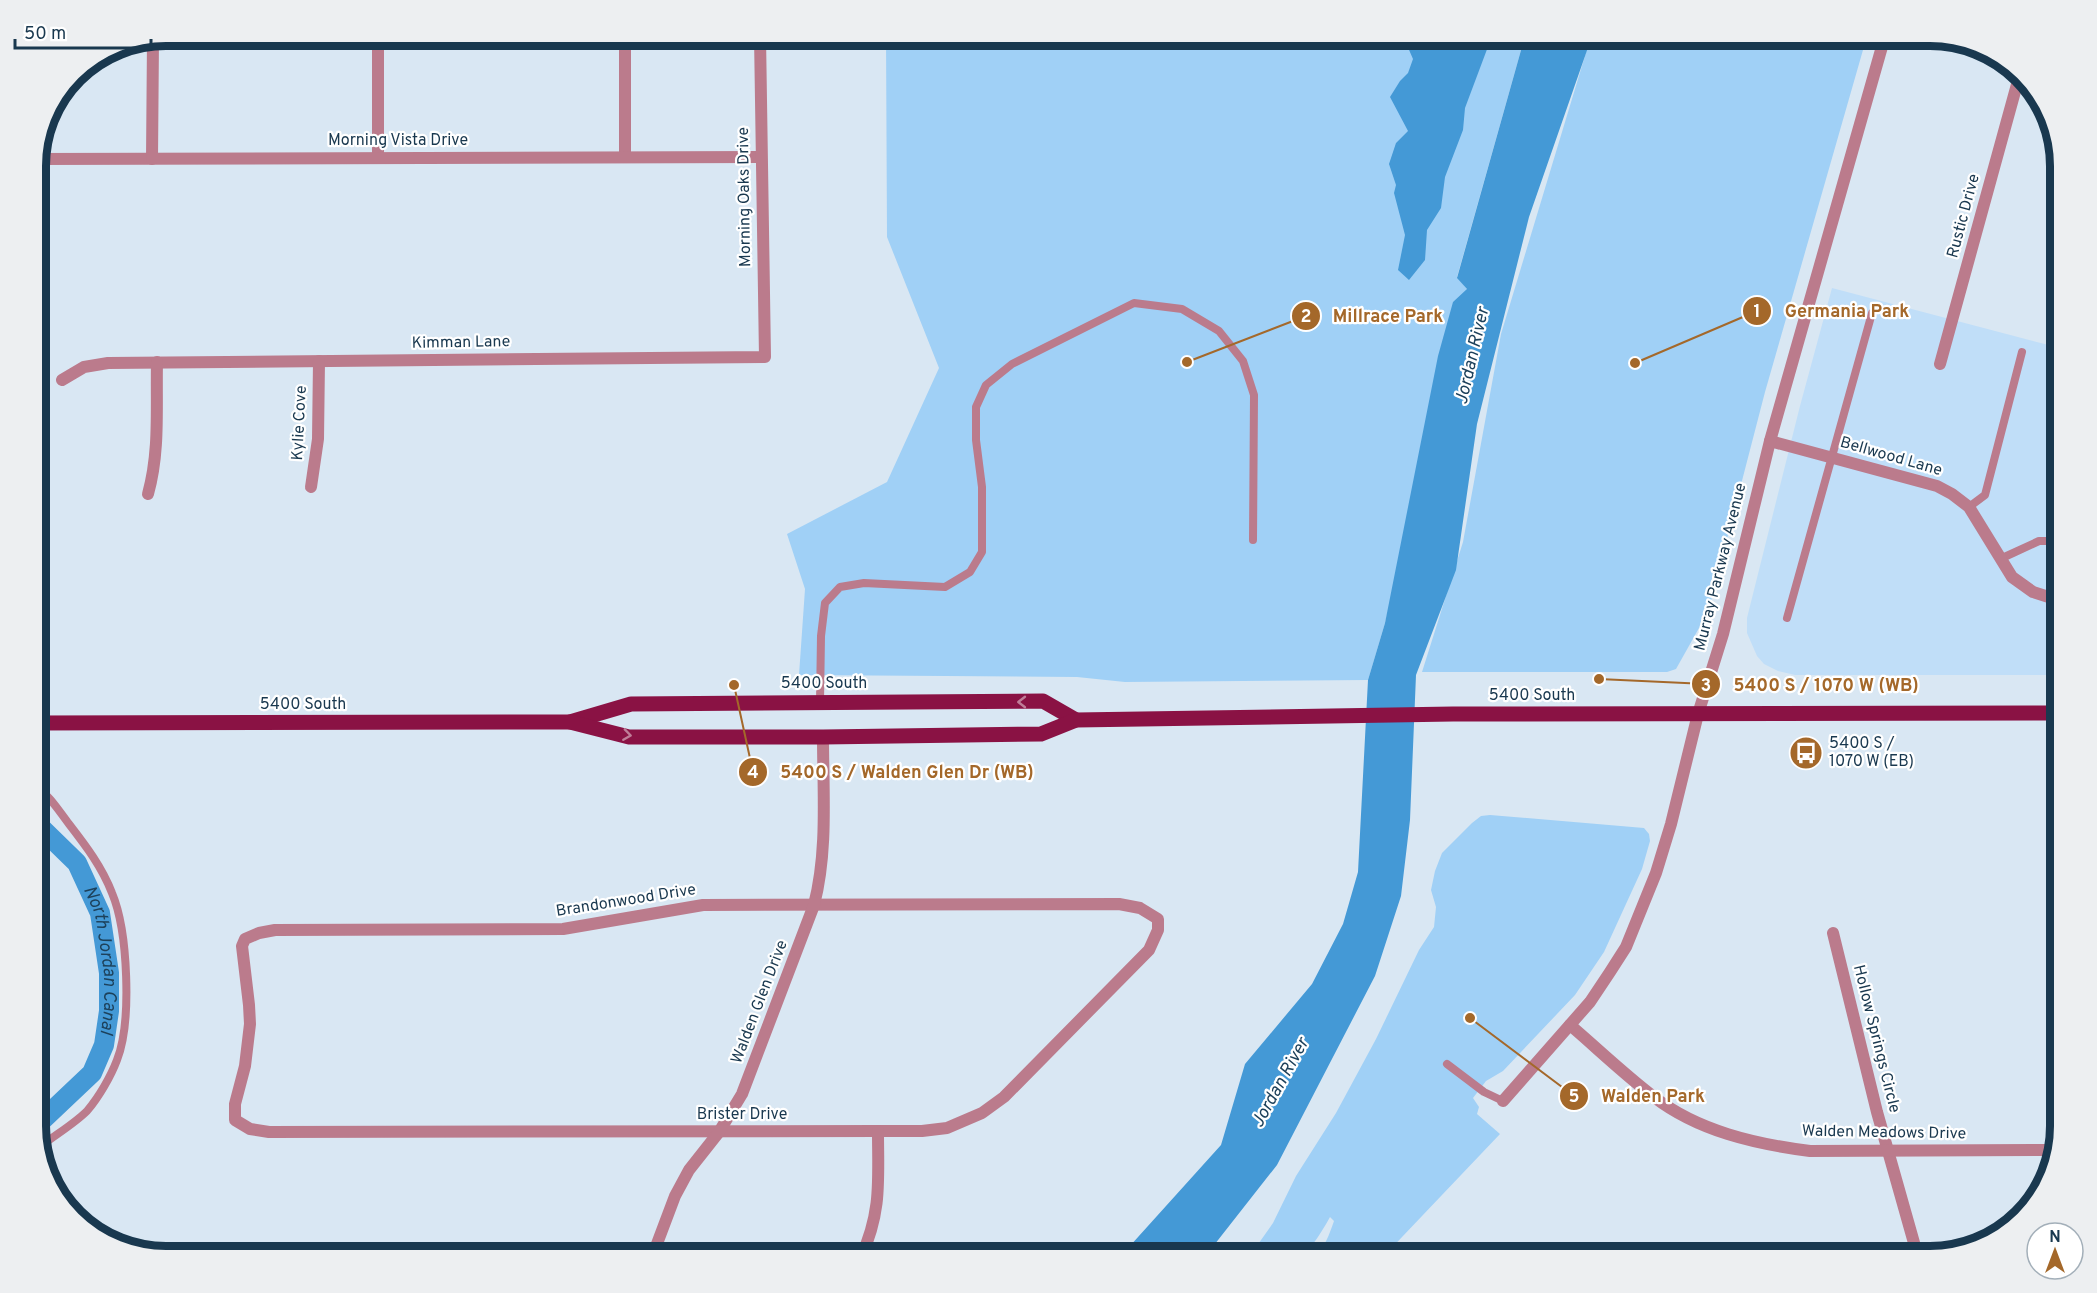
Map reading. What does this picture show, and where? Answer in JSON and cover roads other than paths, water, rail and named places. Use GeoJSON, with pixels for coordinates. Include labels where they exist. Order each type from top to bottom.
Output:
{"type":"FeatureCollection","features":[{"type":"Feature","properties":{"kind":"main road","name":"5400 South"},"geometry":{"type":"LineString","coordinates":[[570,722],[631,704],[1043,701],[1076,720]]}},
{"type":"Feature","properties":{"kind":"main road","name":"5400 South"},"geometry":{"type":"LineString","coordinates":[[47,723],[570,722],[629,737],[823,737],[1041,734],[1076,720],[1453,714],[2050,713]]}},
{"type":"Feature","properties":{"kind":"street"},"geometry":{"type":"LineString","coordinates":[[378,46],[378,158]]}},
{"type":"Feature","properties":{"kind":"street"},"geometry":{"type":"LineString","coordinates":[[625,46],[625,157]]}},
{"type":"Feature","properties":{"kind":"street","name":"Morning Oaks Drive"},"geometry":{"type":"LineString","coordinates":[[760,46],[765,357]]}},
{"type":"Feature","properties":{"kind":"street","name":"Murray Parkway Avenue"},"geometry":{"type":"LineString","coordinates":[[1503,1101],[1590,1002],[1611,972],[1626,947],[1656,873],[1671,824],[1698,714],[1723,634],[1770,441],[1883,46]]}},
{"type":"Feature","properties":{"kind":"street"},"geometry":{"type":"LineString","coordinates":[[152,159],[153,48]]}},
{"type":"Feature","properties":{"kind":"street","name":"Rustic Drive"},"geometry":{"type":"LineString","coordinates":[[1940,364],[2017,84]]}},
{"type":"Feature","properties":{"kind":"street","name":"Morning Vista Drive"},"geometry":{"type":"LineString","coordinates":[[47,159],[761,157]]}},
{"type":"Feature","properties":{"kind":"street","name":"Kimman Lane"},"geometry":{"type":"LineString","coordinates":[[62,380],[84,367],[96,364],[157,362],[765,357]]}},
{"type":"Feature","properties":{"kind":"street","name":"Kylie Cove"},"geometry":{"type":"LineString","coordinates":[[311,487],[318,439],[319,361]]}},
{"type":"Feature","properties":{"kind":"street"},"geometry":{"type":"LineString","coordinates":[[148,495],[156,452],[157,362]]}},
{"type":"Feature","properties":{"kind":"street","name":"Bellwood Lane"},"geometry":{"type":"LineString","coordinates":[[1770,441],[1937,486],[1952,494],[1969,507],[2012,577],[2021,585],[2050,598]]}},
{"type":"Feature","properties":{"kind":"street","name":"Walden Glen Drive"},"geometry":{"type":"LineString","coordinates":[[655,1246],[675,1196],[689,1170],[719,1132],[742,1095],[814,905],[821,877],[823,856],[823,737]]}},
{"type":"Feature","properties":{"kind":"street","name":"Brandonwood Drive"},"geometry":{"type":"LineString","coordinates":[[235,1120],[235,1104],[245,1066],[249,1024],[242,946],[245,939],[252,935],[274,930],[557,929],[589,926],[695,905],[1119,904],[1140,908],[1158,919]]}},
{"type":"Feature","properties":{"kind":"street","name":"Brister Drive"},"geometry":{"type":"LineString","coordinates":[[235,1120],[250,1130],[269,1132],[922,1131],[947,1128],[970,1119],[1004,1098],[1143,958],[1155,940],[1158,919]]}},
{"type":"Feature","properties":{"kind":"street","name":"Hollow Springs Circle"},"geometry":{"type":"LineString","coordinates":[[1833,933],[1877,1112],[1915,1246]]}},
{"type":"Feature","properties":{"kind":"street","name":"Walden Meadows Drive"},"geometry":{"type":"LineString","coordinates":[[1570,1025],[1655,1098],[1682,1115],[1711,1129],[1774,1146],[1810,1151],[2047,1150]]}},
{"type":"Feature","properties":{"kind":"street"},"geometry":{"type":"LineString","coordinates":[[865,1246],[878,1204],[878,1131]]}},
{"type":"Feature","properties":{"kind":"lane"},"geometry":{"type":"LineString","coordinates":[[820,702],[821,636],[825,603],[840,587],[864,584],[945,587],[970,572],[982,552],[982,487],[976,440],[976,407],[986,385],[1012,364],[1134,303],[1182,309],[1219,331],[1243,362],[1254,395],[1253,540]]}},
{"type":"Feature","properties":{"kind":"lane"},"geometry":{"type":"LineString","coordinates":[[1787,618],[1872,313]]}},
{"type":"Feature","properties":{"kind":"lane"},"geometry":{"type":"LineString","coordinates":[[1969,507],[1984,495],[2022,352]]}},
{"type":"Feature","properties":{"kind":"lane"},"geometry":{"type":"LineString","coordinates":[[2000,559],[2039,541],[2050,541]]}},
{"type":"Feature","properties":{"kind":"lane"},"geometry":{"type":"LineString","coordinates":[[47,796],[97,860],[113,895],[120,920],[126,987],[125,1023],[118,1058],[106,1082],[87,1110],[48,1141]]}},
{"type":"Feature","properties":{"kind":"lane"},"geometry":{"type":"LineString","coordinates":[[1447,1064],[1484,1092],[1503,1101]]}},
{"type":"Feature","properties":{"kind":"water"},"geometry":{"type":"Polygon","coordinates":[[[1407,46],[1488,46],[1465,108],[1463,130],[1445,177],[1441,208],[1427,230],[1425,260],[1409,280],[1398,270],[1405,235],[1394,193],[1396,185],[1389,164],[1396,143],[1408,131],[1390,97],[1408,73],[1413,59],[1407,46]]]}},
{"type":"Feature","properties":{"kind":"water","name":"Jordan River"},"geometry":{"type":"Polygon","coordinates":[[[1522,46],[1589,46],[1529,217],[1477,424],[1456,570],[1416,675],[1410,820],[1401,896],[1375,976],[1277,1165],[1213,1246],[1130,1246],[1221,1145],[1245,1064],[1312,984],[1343,924],[1358,872],[1368,680],[1385,623],[1438,356],[1453,302],[1467,289],[1457,278],[1522,46]]]}},
{"type":"Feature","properties":{"kind":"waterway","name":"North Jordan Canal"},"geometry":{"type":"LineString","coordinates":[[47,834],[77,863],[100,913],[109,973],[109,1011],[104,1045],[92,1073],[47,1116]]}},
{"type":"Feature","properties":{"kind":"place","name":"Millrace Park"},"geometry":{"type":"Point","coordinates":[1187,362]}},
{"type":"Feature","properties":{"kind":"place","name":"Germania Park"},"geometry":{"type":"Point","coordinates":[1635,363]}},
{"type":"Feature","properties":{"kind":"place","name":"5400 S / 1070 W (WB)"},"geometry":{"type":"Point","coordinates":[1599,679]}},
{"type":"Feature","properties":{"kind":"place","name":"5400 S / Walden Glen Dr (WB)"},"geometry":{"type":"Point","coordinates":[734,685]}},
{"type":"Feature","properties":{"kind":"place","name":"5400 S / 1070 W (EB)"},"geometry":{"type":"Point","coordinates":[1806,753]}},
{"type":"Feature","properties":{"kind":"place","name":"Walden Park"},"geometry":{"type":"Point","coordinates":[1470,1018]}}]}
